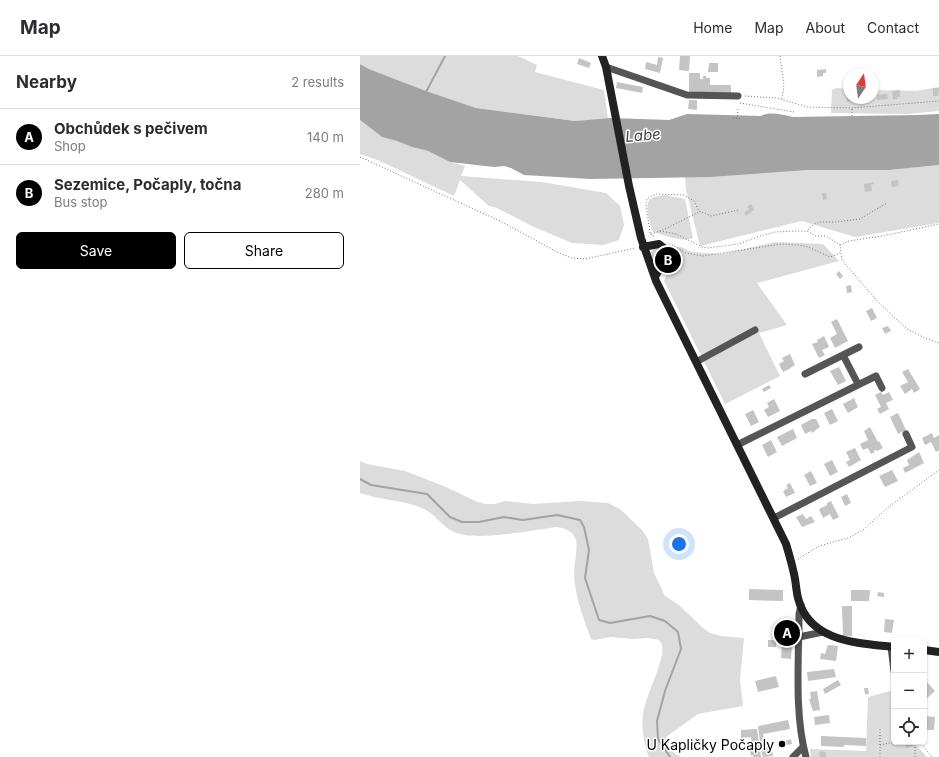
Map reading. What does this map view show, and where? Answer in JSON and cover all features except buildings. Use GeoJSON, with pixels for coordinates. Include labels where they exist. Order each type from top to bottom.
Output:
{"type":"FeatureCollection","features":[{"type":"Feature","properties":{"kind":"street"},"geometry":{"type":"LineString","coordinates":[[602,56],[606,67],[629,186],[641,238],[654,277],[786,544],[801,605],[808,618],[823,632],[833,637],[891,647]]}},
{"type":"Feature","properties":{"kind":"street"},"geometry":{"type":"LineString","coordinates":[[606,67],[687,96],[739,99]]}},
{"type":"Feature","properties":{"kind":"street"},"geometry":{"type":"LineString","coordinates":[[643,246],[659,244],[664,248],[660,268],[654,277]]}},
{"type":"Feature","properties":{"kind":"street"},"geometry":{"type":"LineString","coordinates":[[696,362],[755,330]]}},
{"type":"Feature","properties":{"kind":"street"},"geometry":{"type":"LineString","coordinates":[[805,374],[859,347]]}},
{"type":"Feature","properties":{"kind":"street"},"geometry":{"type":"LineString","coordinates":[[843,355],[858,384]]}},
{"type":"Feature","properties":{"kind":"street"},"geometry":{"type":"LineString","coordinates":[[737,445],[876,376],[882,388]]}},
{"type":"Feature","properties":{"kind":"street"},"geometry":{"type":"LineString","coordinates":[[774,518],[912,447],[906,434]]}},
{"type":"Feature","properties":{"kind":"street"},"geometry":{"type":"LineString","coordinates":[[801,605],[799,614],[799,710],[803,747],[806,757]]}},
{"type":"Feature","properties":{"kind":"street"},"geometry":{"type":"LineString","coordinates":[[799,637],[823,632]]}},
{"type":"Feature","properties":{"kind":"street"},"geometry":{"type":"LineString","coordinates":[[927,650],[939,652]]}},
{"type":"Feature","properties":{"kind":"street"},"geometry":{"type":"LineString","coordinates":[[793,757],[803,747]]}},
{"type":"Feature","properties":{"kind":"path"},"geometry":{"type":"LineString","coordinates":[[780,56],[784,85],[782,100]]}},
{"type":"Feature","properties":{"kind":"path"},"geometry":{"type":"LineString","coordinates":[[739,99],[764,96],[808,107],[852,108],[939,101]]}},
{"type":"Feature","properties":{"kind":"path"},"geometry":{"type":"LineString","coordinates":[[739,99],[794,112]]}},
{"type":"Feature","properties":{"kind":"path"},"geometry":{"type":"LineString","coordinates":[[852,108],[852,116]]}},
{"type":"Feature","properties":{"kind":"path"},"geometry":{"type":"LineString","coordinates":[[737,118],[738,109]]}},
{"type":"Feature","properties":{"kind":"path"},"geometry":{"type":"LineString","coordinates":[[733,118],[741,119]]}},
{"type":"Feature","properties":{"kind":"path"},"geometry":{"type":"LineString","coordinates":[[360,157],[502,222],[558,253],[572,258],[585,259],[643,246]]}},
{"type":"Feature","properties":{"kind":"path"},"geometry":{"type":"LineString","coordinates":[[650,234],[646,204],[647,199],[657,194],[684,195],[694,201],[700,211],[711,216],[739,210]]}},
{"type":"Feature","properties":{"kind":"path"},"geometry":{"type":"LineString","coordinates":[[807,231],[814,224],[820,222],[860,219],[887,203]]}},
{"type":"Feature","properties":{"kind":"path"},"geometry":{"type":"LineString","coordinates":[[641,238],[660,231],[700,211]]}},
{"type":"Feature","properties":{"kind":"path"},"geometry":{"type":"LineString","coordinates":[[840,245],[849,241],[882,236],[939,224]]}},
{"type":"Feature","properties":{"kind":"path"},"geometry":{"type":"LineString","coordinates":[[660,231],[676,234],[702,248],[739,244],[775,232],[807,231],[816,236],[826,236],[840,245]]}},
{"type":"Feature","properties":{"kind":"path"},"geometry":{"type":"LineString","coordinates":[[650,234],[656,237]]}},
{"type":"Feature","properties":{"kind":"path"},"geometry":{"type":"LineString","coordinates":[[669,244],[686,253],[702,256],[781,244],[806,246],[830,257],[840,254]]}},
{"type":"Feature","properties":{"kind":"path"},"geometry":{"type":"LineString","coordinates":[[840,245],[842,260],[878,302],[907,329],[939,344]]}},
{"type":"Feature","properties":{"kind":"path"},"geometry":{"type":"LineString","coordinates":[[791,561],[802,558],[819,546],[848,538],[863,530],[890,506],[939,470]]}},
{"type":"Feature","properties":{"kind":"path"},"geometry":{"type":"LineString","coordinates":[[880,729],[880,757]]}},
{"type":"Feature","properties":{"kind":"path"},"geometry":{"type":"LineString","coordinates":[[880,745],[891,743]]}},
{"type":"Feature","properties":{"kind":"path"},"geometry":{"type":"LineString","coordinates":[[915,745],[915,757]]}},
{"type":"Feature","properties":{"kind":"path"},"geometry":{"type":"LineString","coordinates":[[922,745],[932,757]]}},
{"type":"Feature","properties":{"kind":"shaded area"},"geometry":{"type":"Polygon","coordinates":[[[360,56],[518,56],[537,65],[535,72],[604,90],[608,119],[575,121],[476,108],[369,69],[360,64],[360,56]]]}},
{"type":"Feature","properties":{"kind":"shaded area"},"geometry":{"type":"Polygon","coordinates":[[[939,87],[939,111],[907,114],[831,113],[832,90],[836,88],[843,89],[843,104],[879,104],[879,90],[916,91],[939,87]]]}},
{"type":"Feature","properties":{"kind":"shaded area"},"geometry":{"type":"Polygon","coordinates":[[[360,120],[382,137],[428,151],[450,162],[465,166],[461,176],[542,182],[606,193],[620,206],[624,225],[619,240],[603,245],[572,243],[534,227],[497,208],[489,206],[460,180],[454,196],[380,161],[360,154],[360,120]]]}},
{"type":"Feature","properties":{"kind":"shaded area"},"geometry":{"type":"Polygon","coordinates":[[[939,165],[939,223],[855,237],[802,221],[700,246],[686,190],[685,177],[711,177],[809,170],[889,170],[939,165]]]}},
{"type":"Feature","properties":{"kind":"shaded area"},"geometry":{"type":"Polygon","coordinates":[[[664,195],[685,199],[693,238],[684,240],[653,232],[648,216],[648,203],[649,200],[656,196],[664,195]]]}},
{"type":"Feature","properties":{"kind":"shaded area"},"geometry":{"type":"Polygon","coordinates":[[[775,242],[823,244],[839,261],[757,283],[787,325],[759,333],[780,376],[725,404],[664,281],[670,265],[671,248],[681,247],[692,252],[721,254],[775,242]]]}},
{"type":"Feature","properties":{"kind":"shaded area"},"geometry":{"type":"Polygon","coordinates":[[[656,248],[660,250],[660,258],[658,267],[654,269],[650,253],[656,248]]]}},
{"type":"Feature","properties":{"kind":"shaded area"},"geometry":{"type":"Polygon","coordinates":[[[360,461],[367,464],[405,471],[485,504],[495,504],[505,501],[533,504],[580,501],[608,503],[620,509],[642,530],[648,539],[654,573],[665,596],[679,605],[710,633],[721,636],[744,638],[740,680],[743,706],[698,714],[666,737],[670,749],[681,757],[649,757],[643,736],[643,714],[661,659],[662,645],[659,640],[648,638],[633,639],[611,637],[594,640],[591,639],[576,591],[574,574],[576,540],[573,534],[566,529],[557,527],[490,536],[464,535],[454,532],[427,510],[415,505],[360,493],[360,461]]]}},
{"type":"Feature","properties":{"kind":"shaded area"},"geometry":{"type":"Polygon","coordinates":[[[891,691],[891,745],[916,745],[927,757],[811,757],[810,749],[866,751],[868,697],[891,691]]]}},
{"type":"Feature","properties":{"kind":"water","name":"Labe"},"geometry":{"type":"Polygon","coordinates":[[[360,64],[369,69],[426,91],[476,108],[575,121],[611,118],[669,120],[687,114],[761,116],[768,114],[781,114],[793,117],[939,114],[939,165],[889,170],[809,170],[711,177],[590,179],[524,175],[504,166],[494,167],[450,162],[428,151],[382,137],[360,120],[360,64]]]}},
{"type":"Feature","properties":{"kind":"waterway"},"geometry":{"type":"LineString","coordinates":[[425,94],[445,56]]}},
{"type":"Feature","properties":{"kind":"waterway"},"geometry":{"type":"LineString","coordinates":[[360,479],[371,485],[427,494],[450,517],[462,522],[479,522],[504,517],[523,520],[557,515],[580,520],[584,527],[589,550],[585,578],[599,620],[610,623],[650,616],[665,621],[678,632],[681,649],[665,691],[657,721],[658,739],[670,757]]}},
{"type":"Feature","properties":{"kind":"place","name":"Sezemice, Počaply, točna"},"geometry":{"type":"Point","coordinates":[668,260]}},
{"type":"Feature","properties":{"kind":"place","name":"Obchůdek s pečivem"},"geometry":{"type":"Point","coordinates":[787,633]}},
{"type":"Feature","properties":{"kind":"place","name":"U Kapličky Počaply"},"geometry":{"type":"Point","coordinates":[782,744]}}]}
